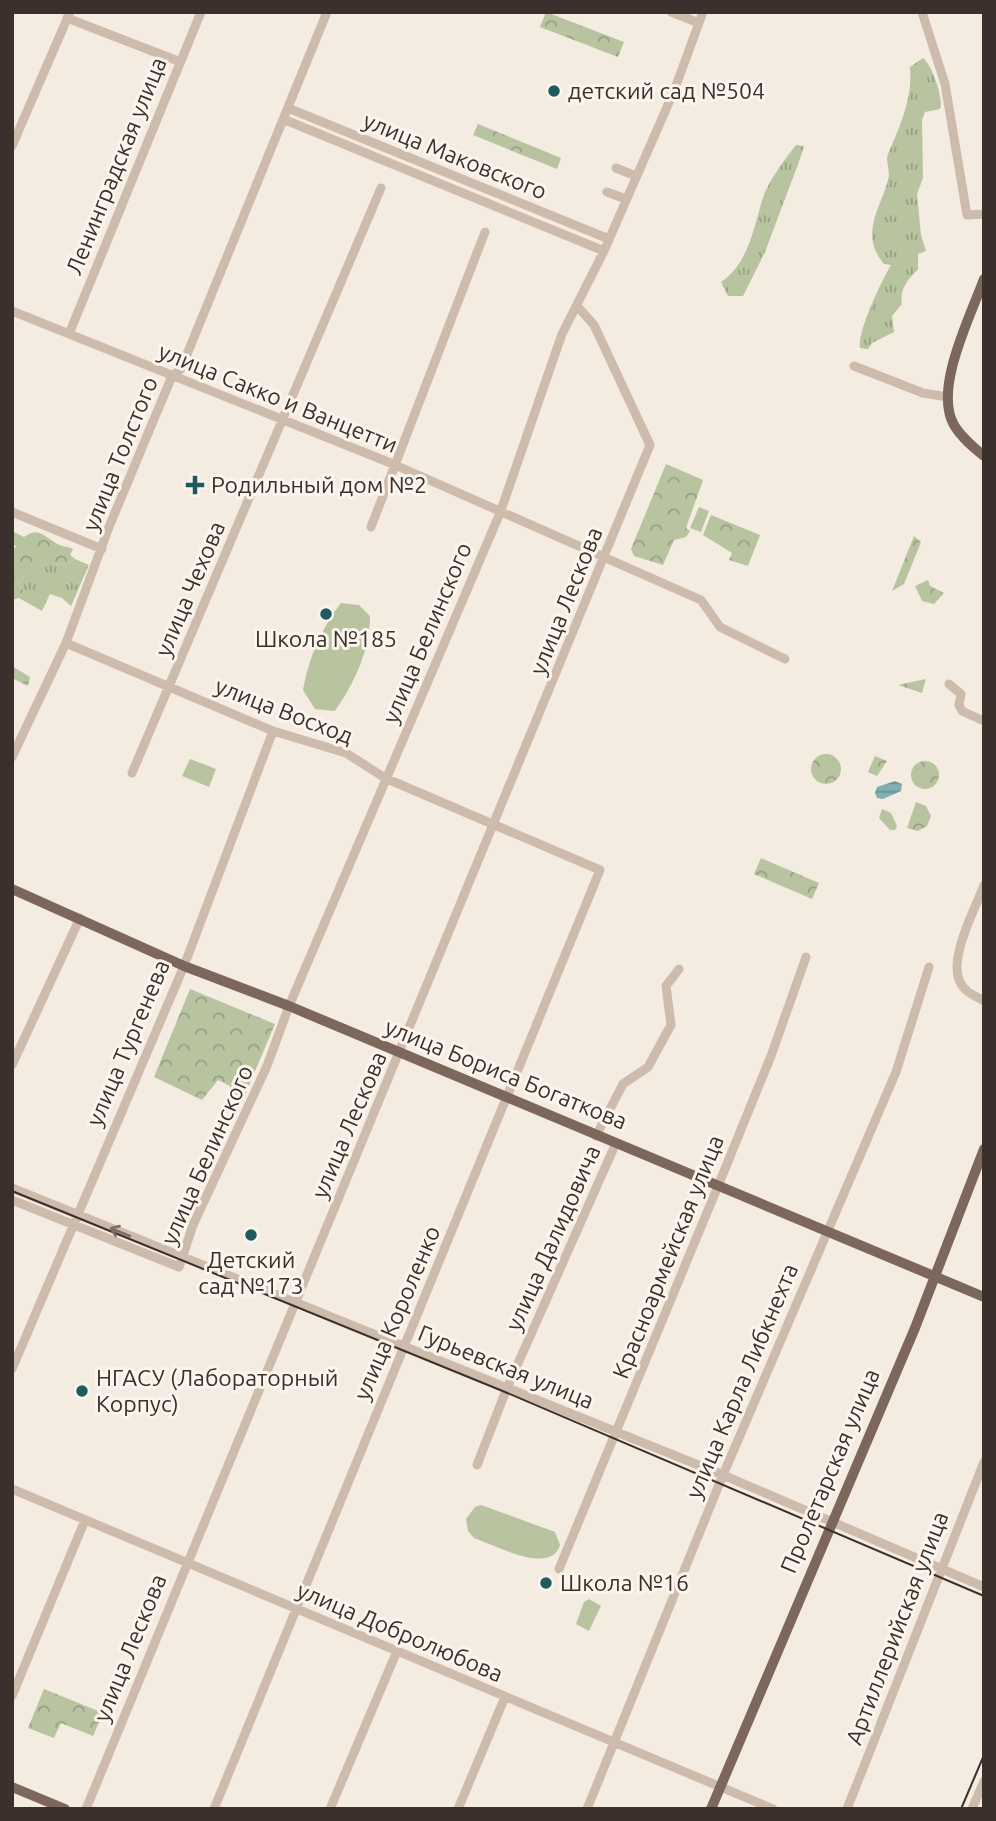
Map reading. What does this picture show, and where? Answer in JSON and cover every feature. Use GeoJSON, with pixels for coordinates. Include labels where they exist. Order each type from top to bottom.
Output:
{"type":"FeatureCollection","features":[{"type":"Feature","properties":{"kind":"main road"},"geometry":{"type":"LineString","coordinates":[[984,279],[951,374],[948,400],[954,425],[984,456]]}},
{"type":"Feature","properties":{"kind":"main road","name":"улица Бориса Богаткова"},"geometry":{"type":"LineString","coordinates":[[12,889],[184,966],[289,1006],[984,1297]]}},
{"type":"Feature","properties":{"kind":"main road","name":"Пролетарская улица"},"geometry":{"type":"LineString","coordinates":[[710,1809],[936,1276],[984,1149]]}},
{"type":"Feature","properties":{"kind":"main road"},"geometry":{"type":"LineString","coordinates":[[12,1787],[65,1809]]}},
{"type":"Feature","properties":{"kind":"street","name":"Ленинградская улица"},"geometry":{"type":"LineString","coordinates":[[69,334],[178,61],[201,12]]}},
{"type":"Feature","properties":{"kind":"street","name":"улица Толстого"},"geometry":{"type":"LineString","coordinates":[[12,757],[66,643],[172,376],[181,369],[327,12]]}},
{"type":"Feature","properties":{"kind":"street"},"geometry":{"type":"LineString","coordinates":[[671,12],[699,23]]}},
{"type":"Feature","properties":{"kind":"street","name":"улица Белинского"},"geometry":{"type":"LineString","coordinates":[[72,1224],[179,1267],[193,1225],[267,1066],[289,1006],[385,778],[500,513],[562,334],[604,251],[674,91],[704,12]]}},
{"type":"Feature","properties":{"kind":"street"},"geometry":{"type":"LineString","coordinates":[[922,12],[945,84],[967,215],[984,214]]}},
{"type":"Feature","properties":{"kind":"street"},"geometry":{"type":"LineString","coordinates":[[12,146],[69,15],[178,61]]}},
{"type":"Feature","properties":{"kind":"street","name":"улица Маковского"},"geometry":{"type":"LineString","coordinates":[[288,108],[609,239]]}},
{"type":"Feature","properties":{"kind":"street"},"geometry":{"type":"LineString","coordinates":[[283,119],[604,251]]}},
{"type":"Feature","properties":{"kind":"street"},"geometry":{"type":"LineString","coordinates":[[616,168],[636,176]]}},
{"type":"Feature","properties":{"kind":"street","name":"улица Чехова"},"geometry":{"type":"LineString","coordinates":[[132,773],[171,687],[380,188]]}},
{"type":"Feature","properties":{"kind":"street"},"geometry":{"type":"LineString","coordinates":[[607,192],[626,199]]}},
{"type":"Feature","properties":{"kind":"street"},"geometry":{"type":"LineString","coordinates":[[371,527],[393,464],[485,232]]}},
{"type":"Feature","properties":{"kind":"street","name":"улица Лескова"},"geometry":{"type":"LineString","coordinates":[[86,1809],[650,445],[594,325],[578,307]]}},
{"type":"Feature","properties":{"kind":"street","name":"улица Сакко и Ванцетти"},"geometry":{"type":"LineString","coordinates":[[12,311],[393,464],[701,600],[720,628],[785,659]]}},
{"type":"Feature","properties":{"kind":"street"},"geometry":{"type":"LineString","coordinates":[[854,366],[948,400]]}},
{"type":"Feature","properties":{"kind":"street"},"geometry":{"type":"LineString","coordinates":[[12,512],[102,549]]}},
{"type":"Feature","properties":{"kind":"street","name":"улица Восход"},"geometry":{"type":"LineString","coordinates":[[66,643],[273,730],[346,753],[385,778],[600,870]]}},
{"type":"Feature","properties":{"kind":"street"},"geometry":{"type":"LineString","coordinates":[[949,684],[961,694],[959,705],[962,711],[984,721]]}},
{"type":"Feature","properties":{"kind":"street","name":"улица Тургенева"},"geometry":{"type":"LineString","coordinates":[[12,1369],[184,966],[273,730]]}},
{"type":"Feature","properties":{"kind":"street","name":"улица Короленко"},"geometry":{"type":"LineString","coordinates":[[214,1809],[600,870]]}},
{"type":"Feature","properties":{"kind":"street"},"geometry":{"type":"LineString","coordinates":[[984,885],[957,956],[955,969],[965,990],[984,1001]]}},
{"type":"Feature","properties":{"kind":"street"},"geometry":{"type":"LineString","coordinates":[[12,1065],[80,918]]}},
{"type":"Feature","properties":{"kind":"street","name":"Красноармейская улица"},"geometry":{"type":"LineString","coordinates":[[559,1569],[718,1186],[776,1042],[806,957]]}},
{"type":"Feature","properties":{"kind":"street","name":"улица Карла Либкнехта"},"geometry":{"type":"LineString","coordinates":[[587,1809],[825,1231],[896,1072],[929,967]]}},
{"type":"Feature","properties":{"kind":"street","name":"улица Далидовича"},"geometry":{"type":"LineString","coordinates":[[596,1136],[623,1084],[648,1067],[671,1025],[666,986],[679,969]]}},
{"type":"Feature","properties":{"kind":"street","name":"улица Далидовича"},"geometry":{"type":"LineString","coordinates":[[477,1465],[507,1388],[617,1143]]}},
{"type":"Feature","properties":{"kind":"street","name":"Гурьевская улица"},"geometry":{"type":"LineString","coordinates":[[12,1188],[723,1475],[984,1587]]}},
{"type":"Feature","properties":{"kind":"street"},"geometry":{"type":"LineString","coordinates":[[12,1200],[72,1224]]}},
{"type":"Feature","properties":{"kind":"street","name":"Артиллерийская улица"},"geometry":{"type":"LineString","coordinates":[[847,1809],[984,1462]]}},
{"type":"Feature","properties":{"kind":"street","name":"улица Добролюбова"},"geometry":{"type":"LineString","coordinates":[[12,1489],[773,1809]]}},
{"type":"Feature","properties":{"kind":"street"},"geometry":{"type":"LineString","coordinates":[[12,1696],[85,1520]]}},
{"type":"Feature","properties":{"kind":"street"},"geometry":{"type":"LineString","coordinates":[[330,1809],[397,1651]]}},
{"type":"Feature","properties":{"kind":"street"},"geometry":{"type":"LineString","coordinates":[[458,1809],[505,1697]]}},
{"type":"Feature","properties":{"kind":"street"},"geometry":{"type":"LineString","coordinates":[[972,1809],[984,1781]]}},
{"type":"Feature","properties":{"kind":"green space"},"geometry":{"type":"Polygon","coordinates":[[[546,12],[624,42],[618,57],[540,27],[546,12]]]}},
{"type":"Feature","properties":{"kind":"green space"},"geometry":{"type":"Polygon","coordinates":[[[923,58],[939,90],[941,104],[940,109],[925,112],[922,120],[923,178],[917,194],[921,235],[926,251],[918,254],[918,269],[905,285],[902,304],[892,316],[894,332],[872,343],[868,349],[860,348],[866,319],[891,265],[884,264],[877,253],[872,232],[889,177],[887,157],[908,101],[910,67],[923,58]]]}},
{"type":"Feature","properties":{"kind":"green space"},"geometry":{"type":"Polygon","coordinates":[[[478,124],[561,158],[557,169],[473,135],[478,124]]]}},
{"type":"Feature","properties":{"kind":"green space"},"geometry":{"type":"Polygon","coordinates":[[[796,145],[804,146],[765,252],[743,296],[728,296],[721,282],[738,266],[768,187],[796,145]]]}},
{"type":"Feature","properties":{"kind":"green space"},"geometry":{"type":"Polygon","coordinates":[[[666,464],[703,480],[686,528],[690,531],[686,537],[674,540],[663,565],[634,556],[631,549],[666,464]]]}},
{"type":"Feature","properties":{"kind":"green space"},"geometry":{"type":"Polygon","coordinates":[[[699,507],[709,511],[701,532],[690,528],[699,507]]]}},
{"type":"Feature","properties":{"kind":"green space"},"geometry":{"type":"Polygon","coordinates":[[[711,515],[760,535],[748,566],[729,560],[732,553],[703,535],[711,515]]]}},
{"type":"Feature","properties":{"kind":"green space"},"geometry":{"type":"Polygon","coordinates":[[[12,531],[24,537],[40,533],[73,549],[70,555],[75,559],[68,564],[24,567],[24,576],[18,584],[24,591],[19,598],[12,600],[12,552],[16,546],[12,543],[12,531]]]}},
{"type":"Feature","properties":{"kind":"green space"},"geometry":{"type":"Polygon","coordinates":[[[914,536],[921,542],[904,584],[892,591],[914,536]]]}},
{"type":"Feature","properties":{"kind":"green space"},"geometry":{"type":"Polygon","coordinates":[[[75,559],[89,565],[71,606],[62,598],[50,594],[42,611],[19,598],[24,591],[18,584],[24,576],[23,566],[68,564],[75,559]]]}},
{"type":"Feature","properties":{"kind":"green space"},"geometry":{"type":"Polygon","coordinates":[[[928,580],[930,586],[944,593],[934,604],[922,601],[915,586],[928,580]]]}},
{"type":"Feature","properties":{"kind":"green space"},"geometry":{"type":"Polygon","coordinates":[[[341,603],[359,605],[370,616],[364,654],[335,711],[315,709],[303,690],[312,655],[341,603]]]}},
{"type":"Feature","properties":{"kind":"green space"},"geometry":{"type":"Polygon","coordinates":[[[12,666],[30,677],[28,686],[12,678],[12,666]]]}},
{"type":"Feature","properties":{"kind":"green space"},"geometry":{"type":"Polygon","coordinates":[[[926,679],[922,693],[898,685],[926,679]]]}},
{"type":"Feature","properties":{"kind":"green space"},"geometry":{"type":"Polygon","coordinates":[[[826,754],[837,758],[841,769],[837,780],[826,784],[815,780],[811,769],[815,758],[826,754]]]}},
{"type":"Feature","properties":{"kind":"green space"},"geometry":{"type":"Polygon","coordinates":[[[875,756],[887,761],[877,776],[868,772],[875,756]]]}},
{"type":"Feature","properties":{"kind":"green space"},"geometry":{"type":"Polygon","coordinates":[[[190,759],[216,769],[209,787],[182,776],[190,759]]]}},
{"type":"Feature","properties":{"kind":"green space"},"geometry":{"type":"Polygon","coordinates":[[[925,761],[935,765],[939,775],[935,785],[925,789],[915,785],[911,775],[915,765],[925,761]]]}},
{"type":"Feature","properties":{"kind":"green space"},"geometry":{"type":"Polygon","coordinates":[[[916,802],[926,806],[931,816],[927,826],[918,831],[907,828],[916,802]]]}},
{"type":"Feature","properties":{"kind":"green space"},"geometry":{"type":"Polygon","coordinates":[[[882,809],[891,813],[897,826],[895,830],[890,830],[879,818],[882,809]]]}},
{"type":"Feature","properties":{"kind":"green space"},"geometry":{"type":"Polygon","coordinates":[[[761,858],[819,883],[812,899],[754,874],[761,858]]]}},
{"type":"Feature","properties":{"kind":"green space"},"geometry":{"type":"Polygon","coordinates":[[[190,989],[275,1024],[238,1111],[229,1109],[230,1086],[218,1080],[202,1100],[154,1077],[190,989]]]}},
{"type":"Feature","properties":{"kind":"green space"},"geometry":{"type":"Polygon","coordinates":[[[481,1505],[555,1532],[560,1545],[555,1554],[546,1558],[521,1556],[474,1538],[468,1531],[466,1519],[475,1507],[481,1505]]]}},
{"type":"Feature","properties":{"kind":"green space"},"geometry":{"type":"Polygon","coordinates":[[[589,1599],[601,1606],[589,1631],[576,1624],[584,1602],[589,1599]]]}},
{"type":"Feature","properties":{"kind":"green space"},"geometry":{"type":"Polygon","coordinates":[[[44,1689],[103,1713],[93,1736],[61,1723],[54,1738],[28,1728],[44,1689]]]}},
{"type":"Feature","properties":{"kind":"water"},"geometry":{"type":"Polygon","coordinates":[[[895,781],[902,784],[901,791],[883,799],[877,798],[877,787],[895,781]]]}},
{"type":"Feature","properties":{"kind":"tram line"},"geometry":{"type":"LineString","coordinates":[[12,1191],[505,1392],[984,1596]]}},
{"type":"Feature","properties":{"kind":"tram line"},"geometry":{"type":"LineString","coordinates":[[961,1809],[984,1755]]}},
{"type":"Feature","properties":{"kind":"place","name":"детский сад №504"},"geometry":{"type":"Point","coordinates":[554,91]}},
{"type":"Feature","properties":{"kind":"place","name":"Родильный дом №2"},"geometry":{"type":"Point","coordinates":[195,485]}},
{"type":"Feature","properties":{"kind":"place","name":"Школа №185"},"geometry":{"type":"Point","coordinates":[326,614]}},
{"type":"Feature","properties":{"kind":"place","name":"Детский сад №173"},"geometry":{"type":"Point","coordinates":[251,1235]}},
{"type":"Feature","properties":{"kind":"place","name":"НГАСУ (Лабораторный Корпус)"},"geometry":{"type":"Point","coordinates":[82,1391]}},
{"type":"Feature","properties":{"kind":"place","name":"Школа №16"},"geometry":{"type":"Point","coordinates":[546,1583]}}]}
